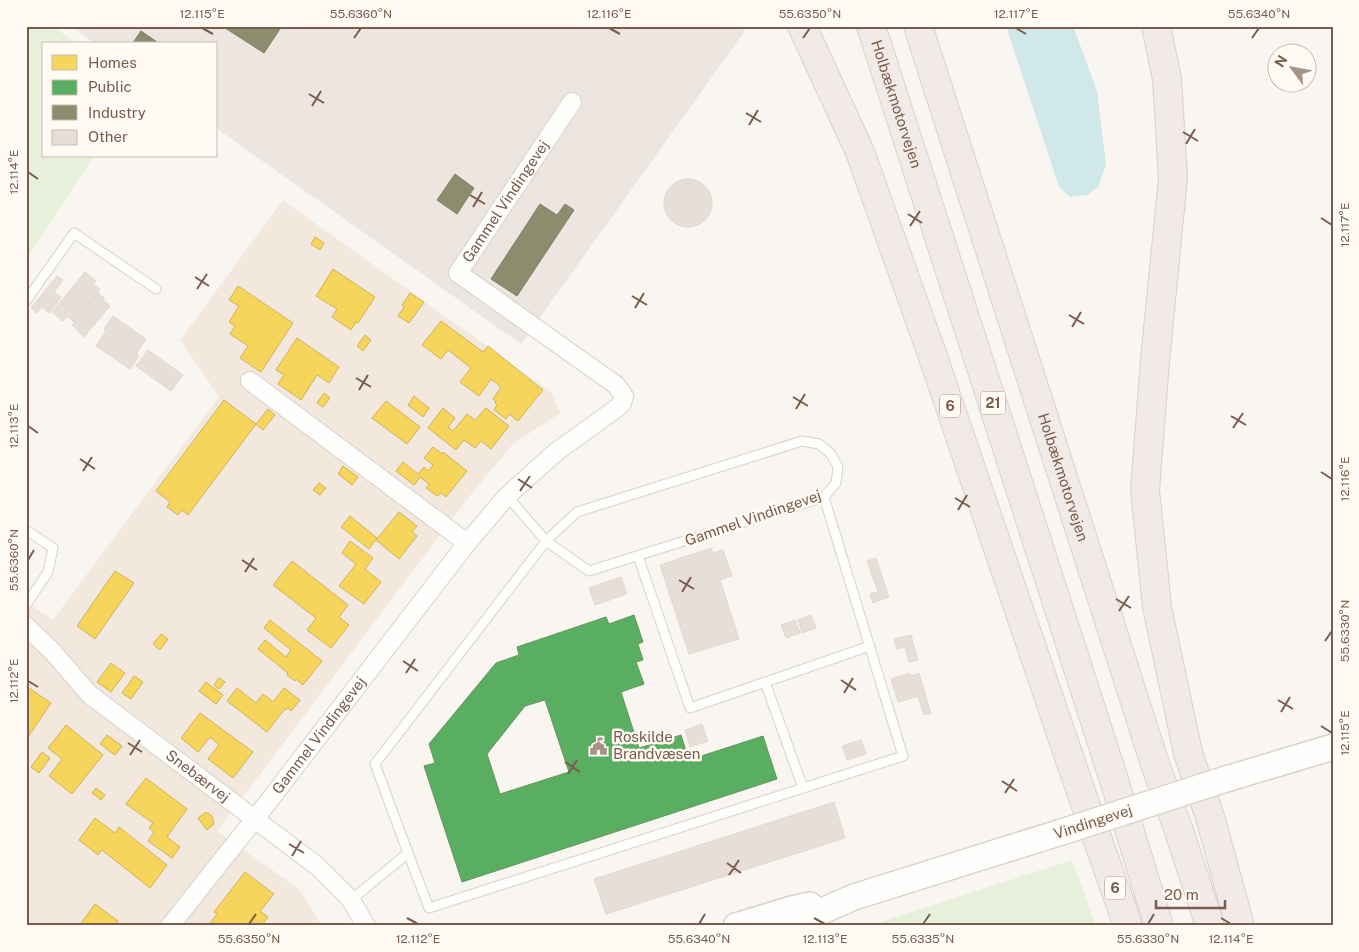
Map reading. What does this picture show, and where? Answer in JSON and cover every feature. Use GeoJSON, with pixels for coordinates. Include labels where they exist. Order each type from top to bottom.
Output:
{"type":"FeatureCollection","features":[{"type":"Feature","properties":{"kind":"highway","name":"6"},"geometry":{"type":"LineString","coordinates":[[802,26],[860,152],[935,363],[1128,926]]}},
{"type":"Feature","properties":{"kind":"highway","name":"Holbækmotorvejen"},"geometry":{"type":"LineString","coordinates":[[871,26],[1112,771],[1159,926]]}},
{"type":"Feature","properties":{"kind":"highway","name":"Holbækmotorvejen"},"geometry":{"type":"LineString","coordinates":[[918,26],[1147,738],[1210,926]]}},
{"type":"Feature","properties":{"kind":"highway"},"geometry":{"type":"LineString","coordinates":[[1156,26],[1167,79],[1173,178],[1155,360],[1145,490],[1157,607],[1188,754],[1210,817],[1240,926]]}},
{"type":"Feature","properties":{"kind":"main road","name":"Vindingevej"},"geometry":{"type":"LineString","coordinates":[[788,926],[854,897],[1333,747]]}},
{"type":"Feature","properties":{"kind":"main road","name":"Vindingevej"},"geometry":{"type":"LineString","coordinates":[[736,926],[792,908],[854,897]]}},
{"type":"Feature","properties":{"kind":"street","name":"Gammel Vindingevej"},"geometry":{"type":"LineString","coordinates":[[170,926],[255,819],[467,543],[506,496],[556,452],[622,403],[624,396],[616,385],[458,273],[572,102]]}},
{"type":"Feature","properties":{"kind":"street"},"geometry":{"type":"LineString","coordinates":[[250,381],[467,543]]}},
{"type":"Feature","properties":{"kind":"street","name":"Snebærvej"},"geometry":{"type":"LineString","coordinates":[[26,626],[52,651],[88,694],[317,866],[350,900],[366,926]]}},
{"type":"Feature","properties":{"kind":"lane"},"geometry":{"type":"LineString","coordinates":[[26,301],[74,232],[156,289]]}},
{"type":"Feature","properties":{"kind":"lane","name":"Gammel Vindingevej"},"geometry":{"type":"LineString","coordinates":[[506,496],[546,541],[589,571],[824,497],[836,483],[838,467],[832,454],[819,444],[802,440],[577,512],[546,541]]}},
{"type":"Feature","properties":{"kind":"lane"},"geometry":{"type":"LineString","coordinates":[[546,541],[375,764],[429,908],[903,756],[824,497]]}},
{"type":"Feature","properties":{"kind":"lane"},"geometry":{"type":"LineString","coordinates":[[26,530],[53,548],[48,572],[26,606]]}},
{"type":"Feature","properties":{"kind":"lane"},"geometry":{"type":"LineString","coordinates":[[638,556],[690,708],[870,646]]}},
{"type":"Feature","properties":{"kind":"lane"},"geometry":{"type":"LineString","coordinates":[[765,682],[803,788]]}},
{"type":"Feature","properties":{"kind":"lane"},"geometry":{"type":"LineString","coordinates":[[350,900],[408,853]]}},
{"type":"Feature","properties":{"kind":"shaded area"},"geometry":{"type":"Polygon","coordinates":[[[71,26],[741,26],[744,32],[521,344],[218,129],[218,42],[93,42],[71,26]]]}},
{"type":"Feature","properties":{"kind":"shaded area"},"geometry":{"type":"Polygon","coordinates":[[[283,200],[552,393],[560,413],[513,444],[472,493],[217,831],[299,889],[322,926],[26,926],[26,602],[53,620],[219,397],[180,340],[283,200]]]}},
{"type":"Feature","properties":{"kind":"green space"},"geometry":{"type":"Polygon","coordinates":[[[26,26],[52,26],[75,42],[42,42],[42,158],[93,158],[26,259],[26,26]]]}},
{"type":"Feature","properties":{"kind":"green space"},"geometry":{"type":"Polygon","coordinates":[[[1072,860],[1096,926],[868,926],[1072,860]]]}},
{"type":"Feature","properties":{"kind":"water"},"geometry":{"type":"Polygon","coordinates":[[[1006,26],[1073,26],[1097,91],[1106,165],[1098,187],[1087,195],[1070,197],[1059,187],[1006,26]]]}},
{"type":"Feature","properties":{"kind":"building: Homes"},"geometry":{"type":"Polygon","coordinates":[[[315,237],[324,243],[320,250],[311,244],[315,237]]]}},
{"type":"Feature","properties":{"kind":"building: Homes"},"geometry":{"type":"Polygon","coordinates":[[[333,269],[375,297],[358,323],[356,322],[351,330],[332,317],[337,309],[316,296],[333,269]]]}},
{"type":"Feature","properties":{"kind":"building: Homes"},"geometry":{"type":"Polygon","coordinates":[[[238,286],[293,323],[261,372],[240,358],[248,346],[230,334],[235,326],[229,322],[239,306],[229,300],[238,286]]]}},
{"type":"Feature","properties":{"kind":"building: Homes"},"geometry":{"type":"Polygon","coordinates":[[[410,293],[424,302],[409,323],[398,316],[404,307],[402,305],[410,293]]]}},
{"type":"Feature","properties":{"kind":"building: Homes"},"geometry":{"type":"Polygon","coordinates":[[[441,321],[483,352],[488,346],[543,390],[518,421],[509,414],[506,419],[494,410],[497,405],[493,399],[501,387],[491,379],[479,396],[460,382],[471,368],[448,350],[441,359],[422,345],[441,321]]]}},
{"type":"Feature","properties":{"kind":"building: Homes"},"geometry":{"type":"Polygon","coordinates":[[[365,335],[371,340],[363,351],[357,346],[365,335]]]}},
{"type":"Feature","properties":{"kind":"building: Homes"},"geometry":{"type":"Polygon","coordinates":[[[297,338],[339,367],[329,383],[317,375],[301,400],[278,384],[284,375],[276,370],[297,338]]]}},
{"type":"Feature","properties":{"kind":"building: Homes"},"geometry":{"type":"Polygon","coordinates":[[[324,393],[330,398],[323,407],[317,403],[324,393]]]}},
{"type":"Feature","properties":{"kind":"building: Homes"},"geometry":{"type":"Polygon","coordinates":[[[414,396],[429,408],[423,417],[408,405],[414,396]]]}},
{"type":"Feature","properties":{"kind":"building: Homes"},"geometry":{"type":"Polygon","coordinates":[[[224,400],[256,424],[188,515],[182,510],[178,515],[167,507],[170,502],[156,491],[224,400]]]}},
{"type":"Feature","properties":{"kind":"building: Homes"},"geometry":{"type":"Polygon","coordinates":[[[386,401],[420,427],[407,444],[372,418],[386,401]]]}},
{"type":"Feature","properties":{"kind":"building: Homes"},"geometry":{"type":"Polygon","coordinates":[[[443,408],[455,418],[448,427],[453,431],[467,414],[475,420],[486,408],[509,426],[491,449],[481,441],[475,448],[464,440],[456,450],[428,428],[443,408]]]}},
{"type":"Feature","properties":{"kind":"building: Homes"},"geometry":{"type":"Polygon","coordinates":[[[268,409],[275,415],[263,430],[256,424],[268,409]]]}},
{"type":"Feature","properties":{"kind":"building: Homes"},"geometry":{"type":"Polygon","coordinates":[[[433,447],[442,454],[443,452],[467,471],[446,497],[441,493],[437,496],[426,488],[429,484],[420,477],[414,485],[396,471],[403,462],[418,474],[424,467],[428,471],[433,465],[424,458],[433,447]]]}},
{"type":"Feature","properties":{"kind":"building: Homes"},"geometry":{"type":"Polygon","coordinates":[[[343,466],[358,477],[352,485],[338,474],[343,466]]]}},
{"type":"Feature","properties":{"kind":"building: Homes"},"geometry":{"type":"Polygon","coordinates":[[[319,483],[326,488],[320,495],[313,490],[319,483]]]}},
{"type":"Feature","properties":{"kind":"building: Homes"},"geometry":{"type":"Polygon","coordinates":[[[399,512],[417,526],[412,532],[417,536],[399,559],[376,540],[399,512]]]}},
{"type":"Feature","properties":{"kind":"building: Homes"},"geometry":{"type":"Polygon","coordinates":[[[350,516],[377,538],[369,549],[341,527],[350,516]]]}},
{"type":"Feature","properties":{"kind":"building: Homes"},"geometry":{"type":"Polygon","coordinates":[[[350,541],[373,558],[365,569],[381,582],[364,604],[339,586],[356,564],[342,553],[350,541]]]}},
{"type":"Feature","properties":{"kind":"building: Homes"},"geometry":{"type":"Polygon","coordinates":[[[292,561],[348,605],[339,617],[349,625],[331,648],[307,630],[316,618],[273,585],[292,561]]]}},
{"type":"Feature","properties":{"kind":"building: Homes"},"geometry":{"type":"Polygon","coordinates":[[[115,571],[134,583],[95,639],[77,626],[115,571]]]}},
{"type":"Feature","properties":{"kind":"building: Homes"},"geometry":{"type":"Polygon","coordinates":[[[270,620],[322,661],[303,685],[287,675],[288,673],[258,649],[265,640],[286,657],[291,650],[264,628],[270,620]]]}},
{"type":"Feature","properties":{"kind":"building: Homes"},"geometry":{"type":"Polygon","coordinates":[[[161,634],[168,639],[160,650],[153,644],[161,634]]]}},
{"type":"Feature","properties":{"kind":"building: Homes"},"geometry":{"type":"Polygon","coordinates":[[[111,663],[125,673],[111,692],[97,682],[111,663]]]}},
{"type":"Feature","properties":{"kind":"building: Homes"},"geometry":{"type":"Polygon","coordinates":[[[134,676],[143,682],[131,699],[122,693],[134,676]]]}},
{"type":"Feature","properties":{"kind":"building: Homes"},"geometry":{"type":"Polygon","coordinates":[[[219,678],[225,682],[219,689],[214,685],[219,678]]]}},
{"type":"Feature","properties":{"kind":"building: Homes"},"geometry":{"type":"Polygon","coordinates":[[[206,682],[223,695],[216,704],[199,691],[206,682]]]}},
{"type":"Feature","properties":{"kind":"building: Homes"},"geometry":{"type":"Polygon","coordinates":[[[26,686],[51,703],[26,740],[26,686]]]}},
{"type":"Feature","properties":{"kind":"building: Homes"},"geometry":{"type":"Polygon","coordinates":[[[237,688],[256,703],[263,694],[273,702],[284,688],[300,700],[291,711],[288,708],[284,710],[267,732],[227,701],[237,688]]]}},
{"type":"Feature","properties":{"kind":"building: Homes"},"geometry":{"type":"Polygon","coordinates":[[[200,713],[253,752],[233,778],[208,759],[219,745],[210,737],[198,752],[181,738],[200,713]]]}},
{"type":"Feature","properties":{"kind":"building: Homes"},"geometry":{"type":"Polygon","coordinates":[[[66,725],[103,755],[72,794],[49,776],[62,759],[48,748],[66,725]]]}},
{"type":"Feature","properties":{"kind":"building: Homes"},"geometry":{"type":"Polygon","coordinates":[[[107,735],[122,746],[115,755],[100,744],[107,735]]]}},
{"type":"Feature","properties":{"kind":"building: Homes"},"geometry":{"type":"Polygon","coordinates":[[[42,752],[50,758],[39,773],[31,767],[42,752]]]}},
{"type":"Feature","properties":{"kind":"building: Homes"},"geometry":{"type":"Polygon","coordinates":[[[146,778],[187,809],[167,837],[180,847],[172,858],[148,841],[154,832],[149,828],[153,823],[126,804],[146,778]]]}},
{"type":"Feature","properties":{"kind":"building: Homes"},"geometry":{"type":"Polygon","coordinates":[[[96,788],[105,795],[101,800],[92,793],[96,788]]]}},
{"type":"Feature","properties":{"kind":"building: Homes"},"geometry":{"type":"Polygon","coordinates":[[[206,812],[212,816],[214,824],[207,830],[198,818],[206,812]]]}},
{"type":"Feature","properties":{"kind":"building: Homes"},"geometry":{"type":"Polygon","coordinates":[[[95,818],[115,833],[119,827],[167,865],[150,888],[102,850],[98,855],[79,840],[95,818]]]}},
{"type":"Feature","properties":{"kind":"building: Homes"},"geometry":{"type":"Polygon","coordinates":[[[245,872],[274,894],[260,911],[268,917],[261,926],[208,926],[217,914],[214,912],[245,872]]]}},
{"type":"Feature","properties":{"kind":"building: Homes"},"geometry":{"type":"Polygon","coordinates":[[[95,904],[118,921],[114,926],[79,926],[95,904]]]}},
{"type":"Feature","properties":{"kind":"building: Public","name":"Roskilde Brandvæsen"},"geometry":{"type":"Polygon","coordinates":[[[634,615],[643,642],[638,644],[643,660],[636,662],[644,684],[621,692],[639,748],[681,735],[689,760],[763,736],[777,779],[462,882],[424,766],[435,763],[429,744],[496,663],[519,655],[517,647],[606,617],[609,624],[634,615]],[[545,700],[525,706],[487,754],[500,794],[569,772],[545,700]]]}},
{"type":"Feature","properties":{"kind":"building: Industry"},"geometry":{"type":"Polygon","coordinates":[[[222,26],[282,26],[264,53],[222,26]]]}},
{"type":"Feature","properties":{"kind":"building: Industry"},"geometry":{"type":"Polygon","coordinates":[[[141,31],[157,42],[133,42],[141,31]]]}},
{"type":"Feature","properties":{"kind":"building: Industry"},"geometry":{"type":"Polygon","coordinates":[[[455,174],[474,188],[457,214],[437,200],[455,174]]]}},
{"type":"Feature","properties":{"kind":"building: Industry"},"geometry":{"type":"Polygon","coordinates":[[[540,204],[557,215],[565,204],[574,210],[517,296],[491,279],[540,204]]]}},
{"type":"Feature","properties":{"kind":"building: Other"},"geometry":{"type":"Polygon","coordinates":[[[688,179],[697,181],[705,186],[710,194],[712,203],[710,212],[705,220],[697,225],[688,227],[679,225],[671,220],[666,212],[664,203],[666,194],[671,186],[679,181],[688,179]]]}},
{"type":"Feature","properties":{"kind":"building: Other"},"geometry":{"type":"Polygon","coordinates":[[[85,272],[96,281],[93,284],[100,289],[74,322],[67,316],[63,321],[52,312],[85,272]]]}},
{"type":"Feature","properties":{"kind":"building: Other"},"geometry":{"type":"Polygon","coordinates":[[[57,276],[63,280],[54,292],[61,297],[49,313],[42,307],[37,313],[31,308],[57,276]]]}},
{"type":"Feature","properties":{"kind":"building: Other"},"geometry":{"type":"Polygon","coordinates":[[[98,293],[110,306],[84,337],[72,325],[98,293]]]}},
{"type":"Feature","properties":{"kind":"building: Other"},"geometry":{"type":"Polygon","coordinates":[[[113,316],[146,339],[136,354],[139,356],[130,369],[96,346],[113,316]]]}},
{"type":"Feature","properties":{"kind":"building: Other"},"geometry":{"type":"Polygon","coordinates":[[[148,350],[183,375],[171,391],[136,366],[148,350]]]}},
{"type":"Feature","properties":{"kind":"building: Other"},"geometry":{"type":"Polygon","coordinates":[[[711,548],[713,553],[723,550],[732,576],[720,580],[739,639],[689,654],[660,565],[711,548]]]}},
{"type":"Feature","properties":{"kind":"building: Other"},"geometry":{"type":"Polygon","coordinates":[[[876,558],[889,597],[873,603],[870,594],[878,592],[867,561],[876,558]]]}},
{"type":"Feature","properties":{"kind":"building: Other"},"geometry":{"type":"Polygon","coordinates":[[[621,577],[627,594],[595,605],[589,588],[621,577]]]}},
{"type":"Feature","properties":{"kind":"building: Other"},"geometry":{"type":"Polygon","coordinates":[[[811,615],[816,628],[802,633],[798,620],[811,615]]]}},
{"type":"Feature","properties":{"kind":"building: Other"},"geometry":{"type":"Polygon","coordinates":[[[795,620],[800,633],[786,638],[781,625],[795,620]]]}},
{"type":"Feature","properties":{"kind":"building: Other"},"geometry":{"type":"Polygon","coordinates":[[[911,635],[918,660],[909,662],[905,647],[897,649],[894,639],[911,635]]]}},
{"type":"Feature","properties":{"kind":"building: Other"},"geometry":{"type":"Polygon","coordinates":[[[909,673],[911,676],[919,673],[931,713],[924,715],[918,696],[898,702],[891,679],[909,673]]]}},
{"type":"Feature","properties":{"kind":"building: Other"},"geometry":{"type":"Polygon","coordinates":[[[702,724],[708,741],[690,747],[685,730],[702,724]]]}},
{"type":"Feature","properties":{"kind":"building: Other"},"geometry":{"type":"Polygon","coordinates":[[[861,740],[866,754],[847,760],[842,746],[861,740]]]}},
{"type":"Feature","properties":{"kind":"building: Other"},"geometry":{"type":"Polygon","coordinates":[[[834,802],[845,838],[606,914],[594,879],[834,802]]]}},
{"type":"Feature","properties":{"kind":"place","name":"Roskilde Brandvæsen"},"geometry":{"type":"Point","coordinates":[599,746]}}]}
